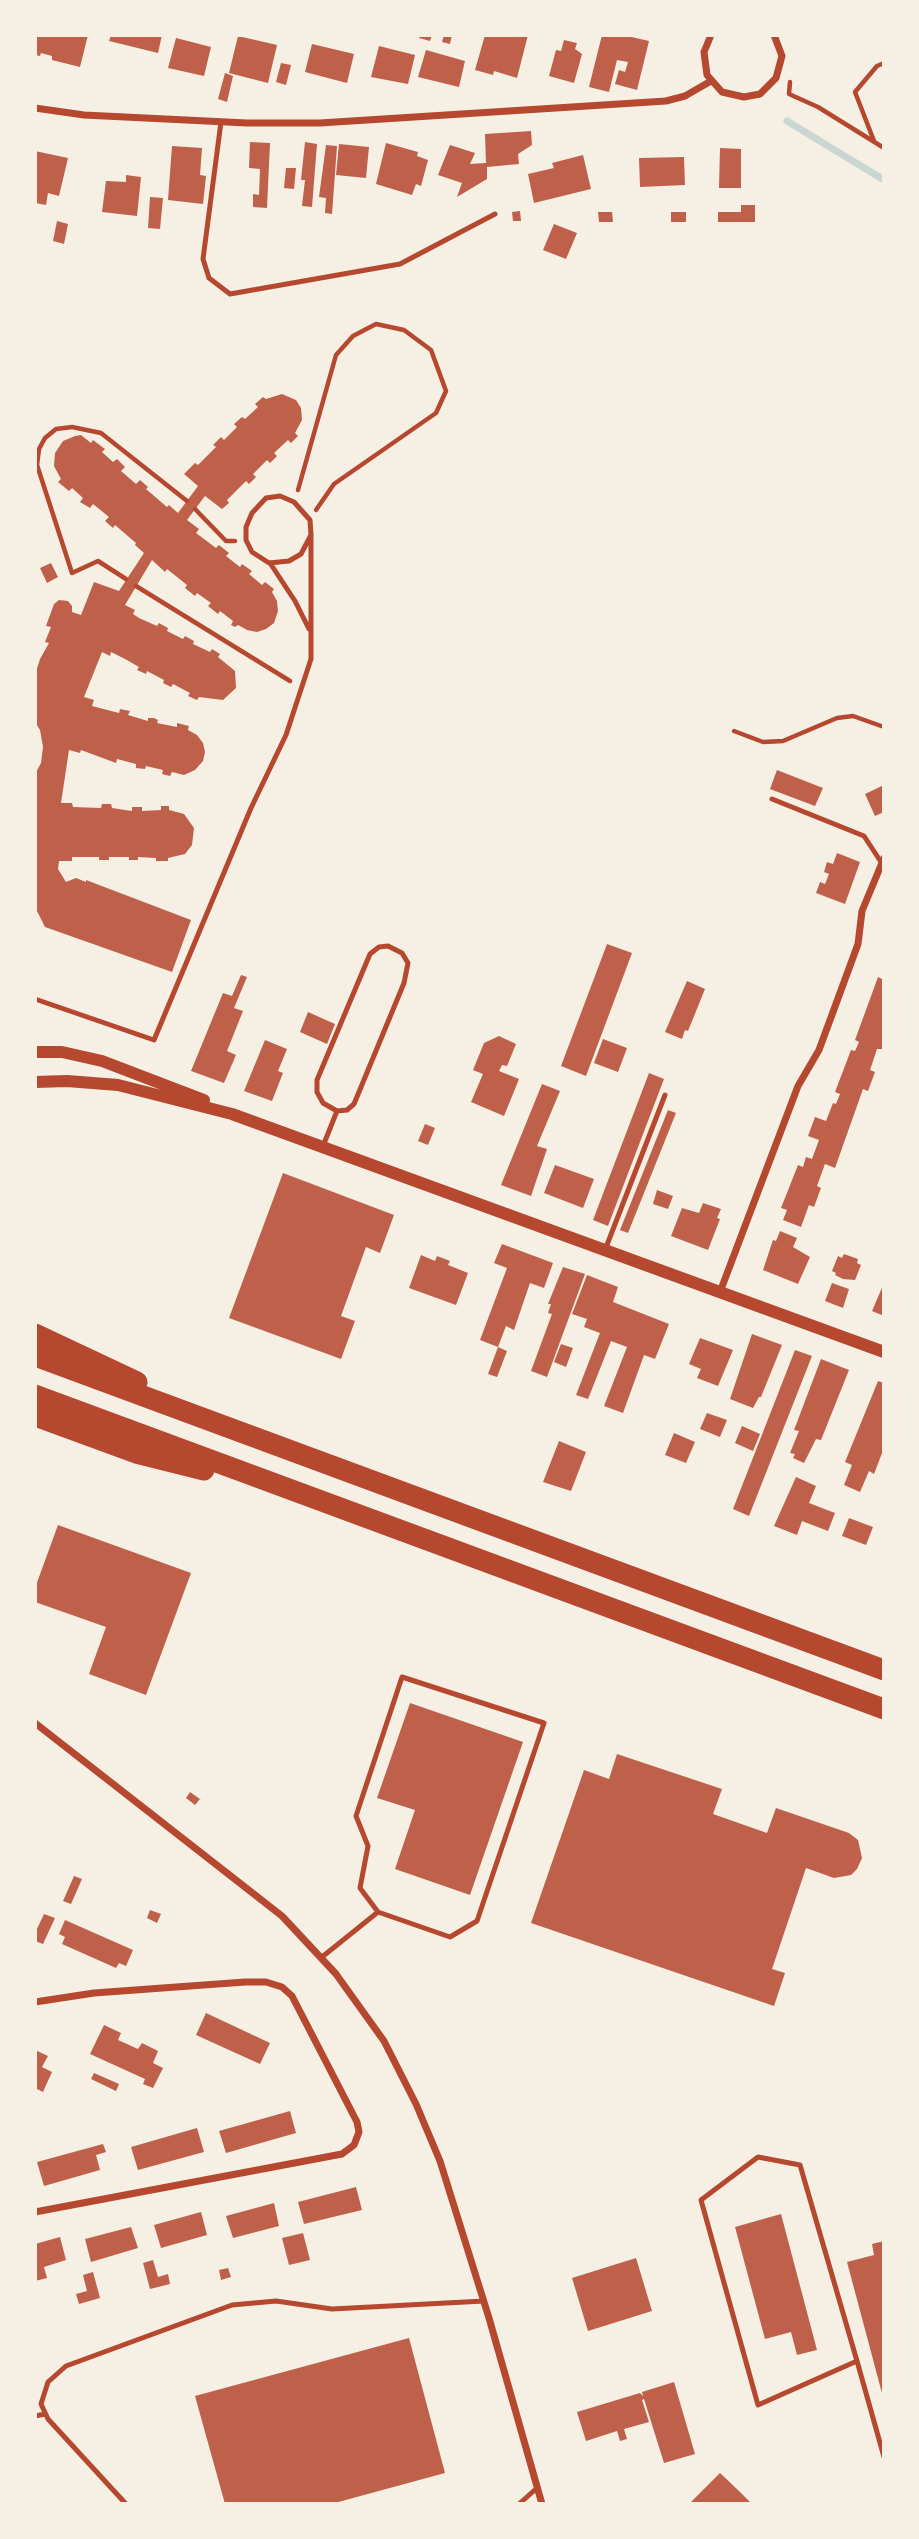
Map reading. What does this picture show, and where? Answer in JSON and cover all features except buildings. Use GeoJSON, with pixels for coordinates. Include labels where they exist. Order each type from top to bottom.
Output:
{"type":"FeatureCollection","features":[{"type":"Feature","properties":{"kind":"highway"},"geometry":{"type":"LineString","coordinates":[[35,1334],[279,1447]]}},
{"type":"Feature","properties":{"kind":"highway"},"geometry":{"type":"LineString","coordinates":[[35,1356],[884,1670]]}},
{"type":"Feature","properties":{"kind":"highway"},"geometry":{"type":"LineString","coordinates":[[35,1395],[884,1709]]}},
{"type":"Feature","properties":{"kind":"highway"},"geometry":{"type":"LineString","coordinates":[[35,1416],[147,1456],[271,1483]]}},
{"type":"Feature","properties":{"kind":"street"},"geometry":{"type":"LineString","coordinates":[[711,35],[705,45],[703,60],[711,81],[729,95],[752,96],[772,85],[782,64],[781,48],[774,35]]}},
{"type":"Feature","properties":{"kind":"street"},"geometry":{"type":"LineString","coordinates":[[35,108],[84,115],[221,122],[320,123],[666,101],[685,96],[711,81]]}},
{"type":"Feature","properties":{"kind":"street"},"geometry":{"type":"LineString","coordinates":[[720,1292],[798,1086],[819,1050],[858,944],[862,911],[883,860]]}},
{"type":"Feature","properties":{"kind":"street"},"geometry":{"type":"LineString","coordinates":[[35,1052],[75,1054],[117,1065],[179,1089],[232,1114]]}},
{"type":"Feature","properties":{"kind":"street"},"geometry":{"type":"LineString","coordinates":[[35,1082],[81,1081],[118,1085],[232,1114],[884,1352]]}},
{"type":"Feature","properties":{"kind":"street"},"geometry":{"type":"LineString","coordinates":[[35,1723],[267,1903],[322,1957],[384,2041],[416,2104],[440,2161],[484,2301],[542,2504]]}},
{"type":"Feature","properties":{"kind":"street"},"geometry":{"type":"LineString","coordinates":[[35,2002],[94,1993],[245,1982],[265,1982],[282,1987],[292,1996],[358,2122],[359,2132],[358,2139],[342,2154],[35,2212]]}},
{"type":"Feature","properties":{"kind":"lane"},"geometry":{"type":"LineString","coordinates":[[221,122],[203,259],[209,278],[230,293],[400,264],[495,214]]}},
{"type":"Feature","properties":{"kind":"lane"},"geometry":{"type":"LineString","coordinates":[[35,999],[154,1040],[251,808],[286,735],[310,659],[311,632],[311,535],[310,520],[294,502],[280,496],[266,498],[252,513],[246,527],[246,540],[252,552],[269,563],[295,601],[311,632]]}},
{"type":"Feature","properties":{"kind":"lane"},"geometry":{"type":"LineString","coordinates":[[269,563],[289,561],[301,554],[311,535]]}},
{"type":"Feature","properties":{"kind":"lane"},"geometry":{"type":"LineString","coordinates":[[772,799],[864,836],[883,860]]}},
{"type":"Feature","properties":{"kind":"lane"},"geometry":{"type":"LineString","coordinates":[[388,946],[402,953],[408,963],[404,983],[355,1104],[347,1110],[337,1111],[323,1103],[317,1092],[317,1080],[370,954],[379,947],[388,946]]}},
{"type":"Feature","properties":{"kind":"lane"},"geometry":{"type":"LineString","coordinates":[[605,1250],[665,1095]]}},
{"type":"Feature","properties":{"kind":"lane"},"geometry":{"type":"LineString","coordinates":[[323,1146],[337,1111]]}},
{"type":"Feature","properties":{"kind":"lane"},"geometry":{"type":"LineString","coordinates":[[402,1677],[544,1723],[477,1921],[450,1937],[378,1912],[360,1888],[368,1846],[356,1816],[402,1677]]}},
{"type":"Feature","properties":{"kind":"lane"},"geometry":{"type":"LineString","coordinates":[[322,1957],[378,1912]]}},
{"type":"Feature","properties":{"kind":"lane"},"geometry":{"type":"LineString","coordinates":[[856,2361],[758,2404],[701,2200],[758,2157],[800,2165],[884,2457]]}},
{"type":"Feature","properties":{"kind":"lane"},"geometry":{"type":"LineString","coordinates":[[126,2504],[45,2414],[41,2404],[48,2382],[66,2366],[232,2305],[276,2301],[332,2309],[484,2301]]}},
{"type":"Feature","properties":{"kind":"lane"},"geometry":{"type":"LineString","coordinates":[[35,2416],[45,2414]]}},
{"type":"Feature","properties":{"kind":"lane"},"geometry":{"type":"LineString","coordinates":[[519,2504],[537,2488]]}},
{"type":"Feature","properties":{"kind":"path"},"geometry":{"type":"LineString","coordinates":[[874,142],[855,92],[877,66],[884,63]]}},
{"type":"Feature","properties":{"kind":"path"},"geometry":{"type":"LineString","coordinates":[[782,64],[791,75],[789,94],[818,107],[884,148]]}},
{"type":"Feature","properties":{"kind":"path"},"geometry":{"type":"LineString","coordinates":[[294,502],[336,355],[353,336],[376,324],[404,330],[431,350],[446,391],[436,413],[334,484],[310,520]]}},
{"type":"Feature","properties":{"kind":"path"},"geometry":{"type":"LineString","coordinates":[[126,579],[98,561],[72,573],[37,465],[45,438],[56,429],[72,427],[101,433],[187,501]]}},
{"type":"Feature","properties":{"kind":"path"},"geometry":{"type":"LineString","coordinates":[[195,509],[226,541],[246,540]]}},
{"type":"Feature","properties":{"kind":"path"},"geometry":{"type":"LineString","coordinates":[[136,586],[301,688]]}},
{"type":"Feature","properties":{"kind":"path"},"geometry":{"type":"LineString","coordinates":[[734,731],[763,742],[783,741],[837,718],[853,716],[884,727]]}},
{"type":"Feature","properties":{"kind":"waterway"},"geometry":{"type":"LineString","coordinates":[[787,121],[884,180]]}}]}
